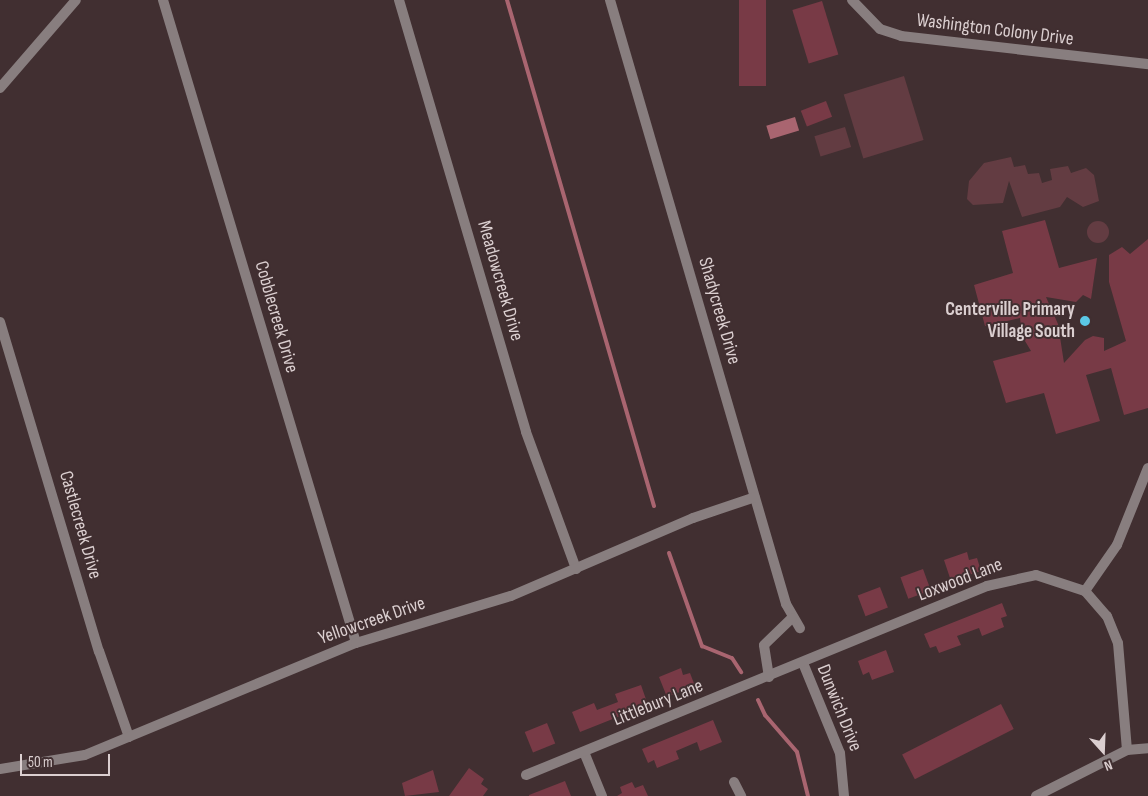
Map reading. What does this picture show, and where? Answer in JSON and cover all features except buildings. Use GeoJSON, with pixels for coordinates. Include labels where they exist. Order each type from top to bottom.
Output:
{"type":"FeatureCollection","features":[{"type":"Feature","properties":{"kind":"street"},"geometry":{"type":"LineString","coordinates":[[0,87],[76,0]]}},
{"type":"Feature","properties":{"kind":"street","name":"Cobblecreek Drive"},"geometry":{"type":"LineString","coordinates":[[162,0],[356,643]]}},
{"type":"Feature","properties":{"kind":"street","name":"Meadowcreek Drive"},"geometry":{"type":"LineString","coordinates":[[399,0],[526,432],[576,569]]}},
{"type":"Feature","properties":{"kind":"street","name":"Shadycreek Drive"},"geometry":{"type":"LineString","coordinates":[[610,0],[755,497],[792,618],[800,628]]}},
{"type":"Feature","properties":{"kind":"street","name":"Washington Colony Drive"},"geometry":{"type":"LineString","coordinates":[[852,0],[880,29],[901,36],[1148,64]]}},
{"type":"Feature","properties":{"kind":"street","name":"Castlecreek Drive"},"geometry":{"type":"LineString","coordinates":[[0,322],[111,691],[129,737]]}},
{"type":"Feature","properties":{"kind":"street"},"geometry":{"type":"LineString","coordinates":[[1085,591],[1118,545],[1148,468]]}},
{"type":"Feature","properties":{"kind":"street","name":"Yellowcreek Drive"},"geometry":{"type":"LineString","coordinates":[[0,769],[85,755],[356,643],[510,596],[692,518],[755,497]]}},
{"type":"Feature","properties":{"kind":"street","name":"Loxwood Lane"},"geometry":{"type":"LineString","coordinates":[[803,663],[1005,580],[1051,577],[1085,591],[1108,616],[1118,643],[1127,750]]}},
{"type":"Feature","properties":{"kind":"street"},"geometry":{"type":"LineString","coordinates":[[769,677],[763,661],[764,645],[792,618]]}},
{"type":"Feature","properties":{"kind":"street","name":"Littlebury Lane"},"geometry":{"type":"LineString","coordinates":[[526,775],[803,663]]}},
{"type":"Feature","properties":{"kind":"street","name":"Dunwich Drive"},"geometry":{"type":"LineString","coordinates":[[803,663],[840,753],[844,796]]}},
{"type":"Feature","properties":{"kind":"street"},"geometry":{"type":"LineString","coordinates":[[1036,796],[1127,750],[1148,748]]}},
{"type":"Feature","properties":{"kind":"street"},"geometry":{"type":"LineString","coordinates":[[584,752],[602,796]]}},
{"type":"Feature","properties":{"kind":"street"},"geometry":{"type":"LineString","coordinates":[[734,782],[741,796]]}},
{"type":"Feature","properties":{"kind":"shaded area"},"geometry":{"type":"Polygon","coordinates":[[[904,76],[924,140],[863,158],[844,94],[904,76]]]}},
{"type":"Feature","properties":{"kind":"shaded area"},"geometry":{"type":"Polygon","coordinates":[[[795,117],[799,130],[770,139],[766,126],[795,117]]]}},
{"type":"Feature","properties":{"kind":"shaded area"},"geometry":{"type":"Polygon","coordinates":[[[845,127],[851,147],[821,156],[814,136],[845,127]]]}},
{"type":"Feature","properties":{"kind":"shaded area"},"geometry":{"type":"Polygon","coordinates":[[[1011,157],[1014,167],[1025,165],[1028,174],[1039,173],[1042,183],[1052,180],[1050,169],[1068,166],[1071,173],[1086,168],[1094,175],[1099,201],[1083,207],[1067,197],[1060,207],[1022,217],[1009,181],[1003,203],[973,205],[967,199],[969,181],[984,163],[1011,157]]]}},
{"type":"Feature","properties":{"kind":"shaded area"},"geometry":{"type":"Polygon","coordinates":[[[1098,221],[1106,224],[1109,232],[1106,240],[1098,243],[1090,240],[1087,232],[1090,224],[1098,221]]]}},
{"type":"Feature","properties":{"kind":"waterway"},"geometry":{"type":"LineString","coordinates":[[507,0],[654,506]]}},
{"type":"Feature","properties":{"kind":"waterway"},"geometry":{"type":"LineString","coordinates":[[669,553],[702,646],[732,658],[741,672]]}},
{"type":"Feature","properties":{"kind":"waterway"},"geometry":{"type":"LineString","coordinates":[[758,700],[765,715],[797,752],[808,796]]}},
{"type":"Feature","properties":{"kind":"place","name":"Centerville Primary Village South"},"geometry":{"type":"Point","coordinates":[1085,321]}}]}
